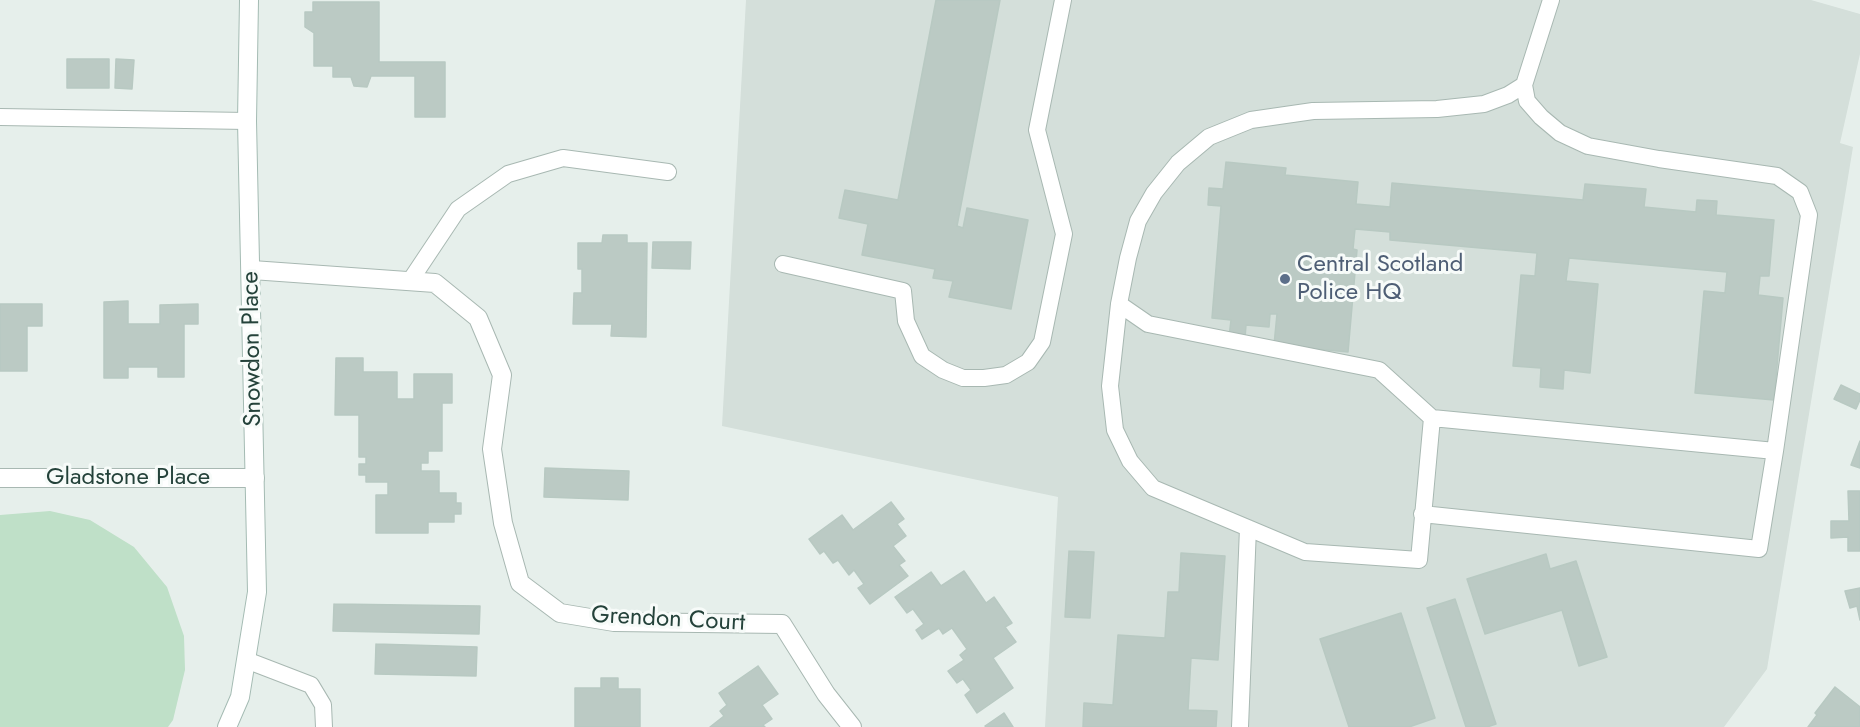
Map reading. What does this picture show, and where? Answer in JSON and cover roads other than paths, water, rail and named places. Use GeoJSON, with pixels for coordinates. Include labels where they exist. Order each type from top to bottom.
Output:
{"type":"FeatureCollection","features":[{"type":"Feature","properties":{"kind":"street","name":"Snowdon Place"},"geometry":{"type":"LineString","coordinates":[[227,727],[240,697],[257,592],[252,270],[247,121],[249,0]]}},
{"type":"Feature","properties":{"kind":"street","name":"Grendon Court"},"geometry":{"type":"LineString","coordinates":[[252,270],[435,283],[478,318],[502,375],[492,448],[503,523],[520,583],[560,613],[604,620],[782,624],[826,694],[852,727]]}},
{"type":"Feature","properties":{"kind":"street","name":"Gladstone Place"},"geometry":{"type":"LineString","coordinates":[[0,478],[255,478]]}},
{"type":"Feature","properties":{"kind":"lane"},"geometry":{"type":"LineString","coordinates":[[783,264],[903,291],[906,321],[922,356],[943,370],[963,378],[984,378],[1006,375],[1028,363],[1042,342],[1064,234],[1037,130],[1064,0]]}},
{"type":"Feature","properties":{"kind":"lane"},"geometry":{"type":"LineString","coordinates":[[1422,514],[1760,549],[1809,215],[1800,192],[1777,176],[1588,146],[1560,133],[1527,101],[1524,85],[1551,0]]}},
{"type":"Feature","properties":{"kind":"lane"},"geometry":{"type":"LineString","coordinates":[[1432,418],[1419,560],[1305,552],[1153,488],[1130,461],[1115,430],[1110,386],[1119,304],[1138,221],[1154,193],[1178,163],[1209,137],[1251,120],[1313,111],[1437,109],[1484,104],[1508,95],[1524,85]]}},
{"type":"Feature","properties":{"kind":"lane"},"geometry":{"type":"LineString","coordinates":[[0,117],[247,121]]}},
{"type":"Feature","properties":{"kind":"lane"},"geometry":{"type":"LineString","coordinates":[[410,281],[458,209],[508,174],[563,158],[668,172]]}},
{"type":"Feature","properties":{"kind":"lane"},"geometry":{"type":"LineString","coordinates":[[1119,304],[1148,324],[1379,370],[1432,418],[1775,452]]}},
{"type":"Feature","properties":{"kind":"lane"},"geometry":{"type":"LineString","coordinates":[[1240,727],[1248,528]]}},
{"type":"Feature","properties":{"kind":"lane"},"geometry":{"type":"LineString","coordinates":[[246,660],[311,685],[323,705],[324,727]]}},
{"type":"Feature","properties":{"kind":"place","name":"Central Scotland Police HQ"},"geometry":{"type":"Point","coordinates":[1285,279]}}]}
